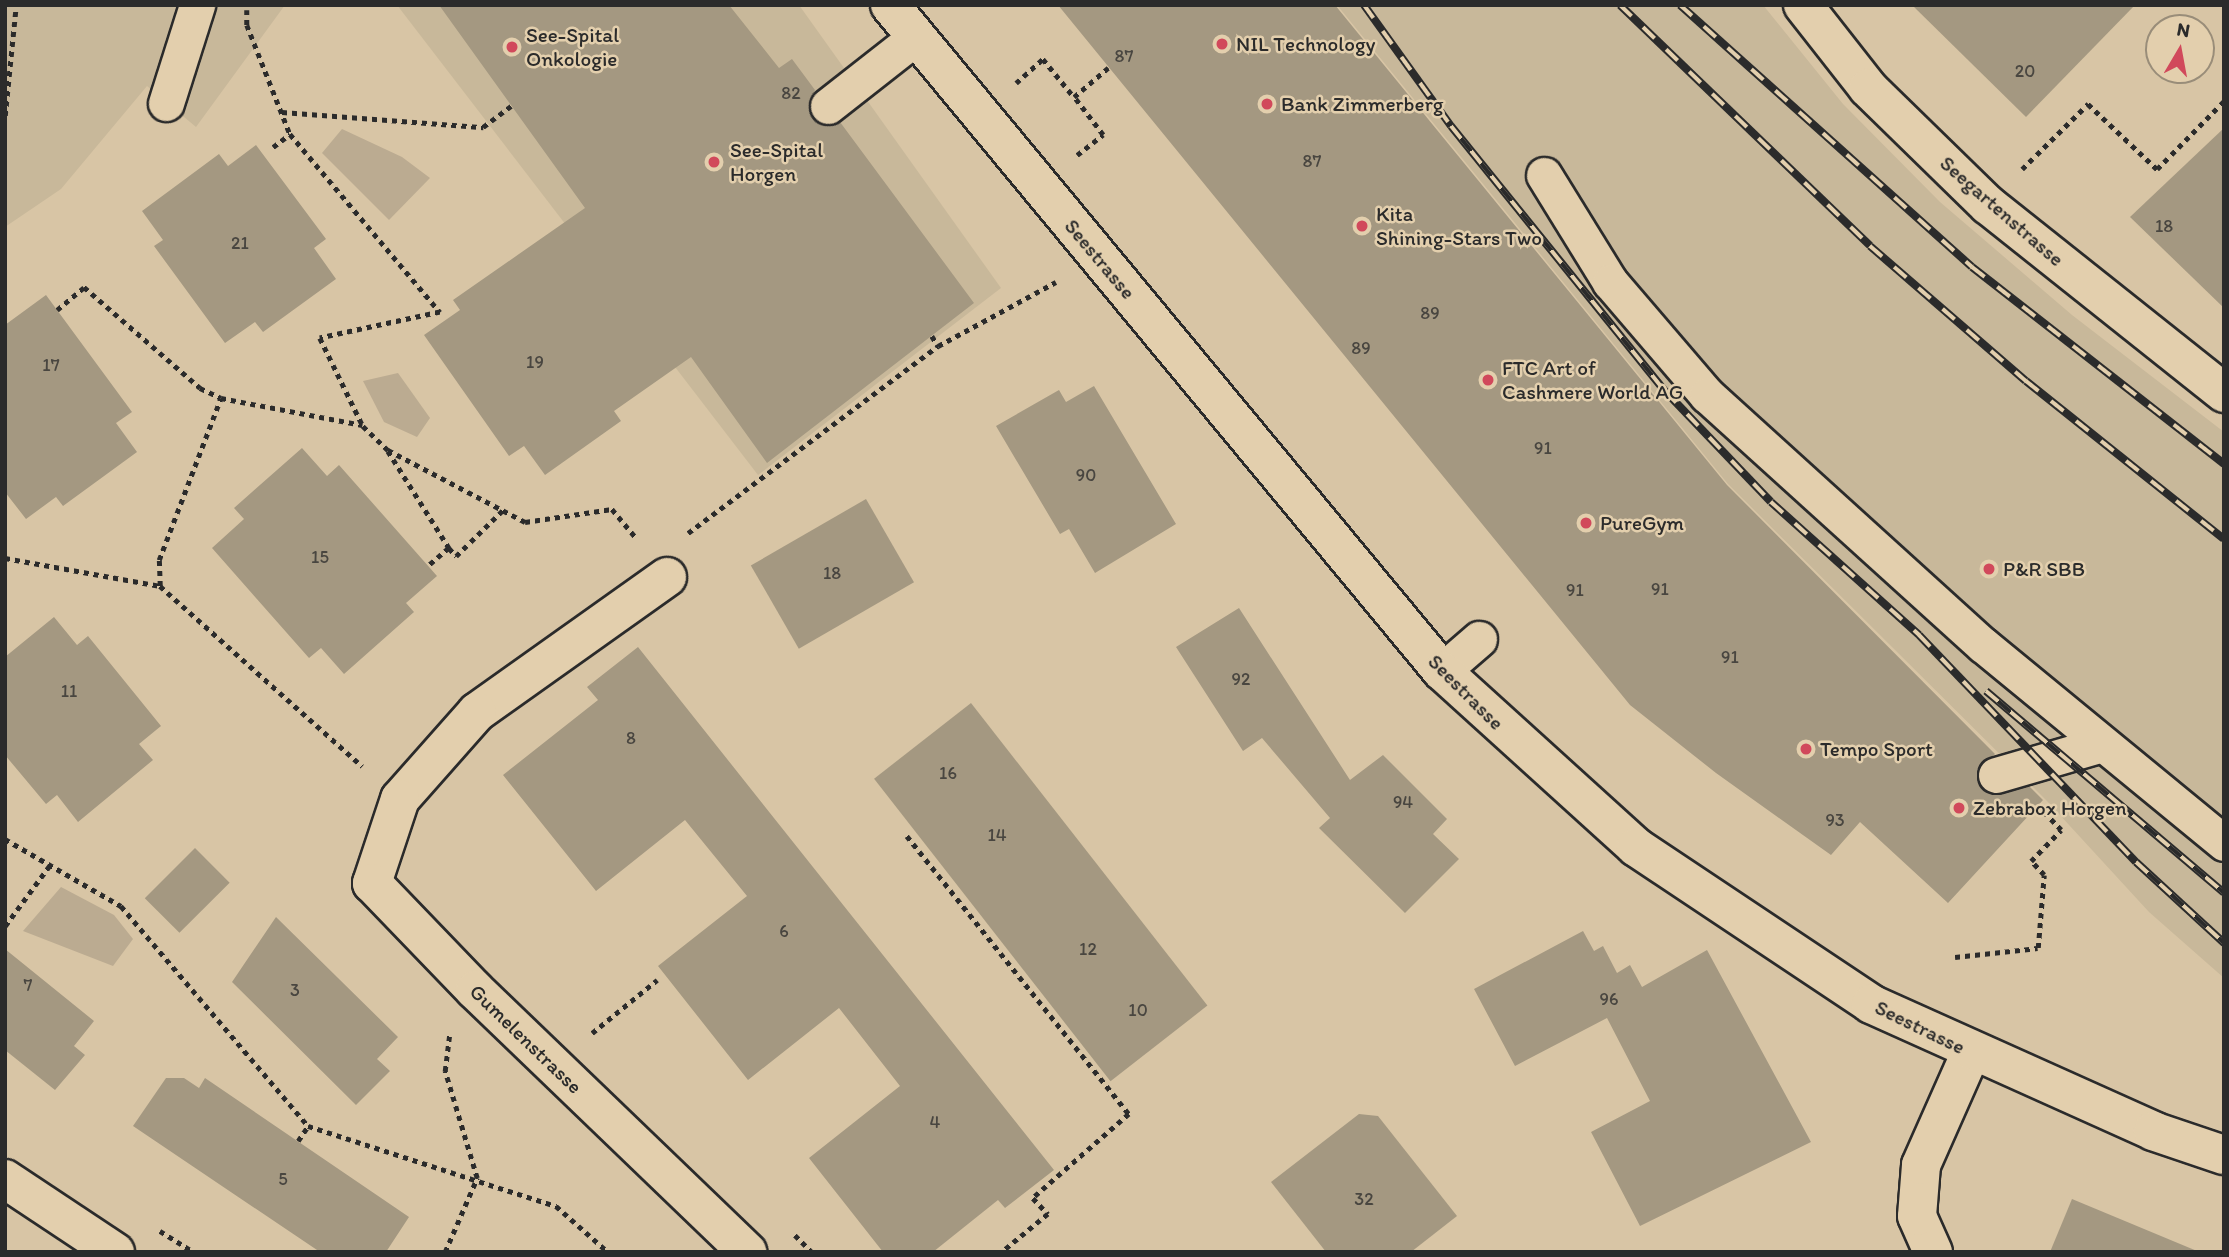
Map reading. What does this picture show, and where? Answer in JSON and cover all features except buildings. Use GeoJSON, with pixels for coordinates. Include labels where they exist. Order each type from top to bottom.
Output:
{"type":"FeatureCollection","features":[{"type":"Feature","properties":{"kind":"street","name":"Seestrasse"},"geometry":{"type":"LineString","coordinates":[[890,5],[1442,671],[1636,847],[1871,1004],[1971,1052],[2154,1131],[2224,1154]]}},
{"type":"Feature","properties":{"kind":"street","name":"Seegartenstrasse"},"geometry":{"type":"LineString","coordinates":[[1803,5],[1868,88],[1988,205],[2224,393]]}},
{"type":"Feature","properties":{"kind":"street","name":"Gumelenstrasse"},"geometry":{"type":"LineString","coordinates":[[660,567],[477,712],[400,799],[372,883],[475,990],[747,1252]]}},
{"type":"Feature","properties":{"kind":"street"},"geometry":{"type":"LineString","coordinates":[[1931,1247],[1917,1216],[1921,1165],[1971,1052]]}},
{"type":"Feature","properties":{"kind":"street"},"geometry":{"type":"LineString","coordinates":[[5,1179],[114,1252]]}},
{"type":"Feature","properties":{"kind":"lane"},"geometry":{"type":"LineString","coordinates":[[166,103],[197,5]]}},
{"type":"Feature","properties":{"kind":"lane"},"geometry":{"type":"LineString","coordinates":[[828,106],[916,37]]}},
{"type":"Feature","properties":{"kind":"lane"},"geometry":{"type":"LineString","coordinates":[[1544,175],[1611,282],[1707,395],[1983,645],[2224,843]]}},
{"type":"Feature","properties":{"kind":"lane"},"geometry":{"type":"LineString","coordinates":[[1442,671],[1479,639]]}},
{"type":"Feature","properties":{"kind":"lane"},"geometry":{"type":"LineString","coordinates":[[1996,775],[2103,744]]}},
{"type":"Feature","properties":{"kind":"path"},"geometry":{"type":"LineString","coordinates":[[5,116],[16,5]]}},
{"type":"Feature","properties":{"kind":"path"},"geometry":{"type":"LineString","coordinates":[[247,5],[247,25],[290,134],[440,312],[320,338],[363,426],[388,450],[456,556],[503,510]]}},
{"type":"Feature","properties":{"kind":"path"},"geometry":{"type":"LineString","coordinates":[[1013,85],[1043,59],[1074,97],[1103,135],[1071,160]]}},
{"type":"Feature","properties":{"kind":"path"},"geometry":{"type":"LineString","coordinates":[[1074,97],[1108,68]]}},
{"type":"Feature","properties":{"kind":"path"},"geometry":{"type":"LineString","coordinates":[[1988,205],[2088,104],[2157,169],[2224,101]]}},
{"type":"Feature","properties":{"kind":"path"},"geometry":{"type":"LineString","coordinates":[[282,112],[483,127],[512,106]]}},
{"type":"Feature","properties":{"kind":"path"},"geometry":{"type":"LineString","coordinates":[[273,147],[290,134]]}},
{"type":"Feature","properties":{"kind":"path"},"geometry":{"type":"LineString","coordinates":[[388,450],[525,522],[612,509],[660,567],[755,485],[938,345],[1056,282]]}},
{"type":"Feature","properties":{"kind":"path"},"geometry":{"type":"LineString","coordinates":[[57,310],[84,287],[200,388],[221,398],[363,426]]}},
{"type":"Feature","properties":{"kind":"path"},"geometry":{"type":"LineString","coordinates":[[932,336],[938,345]]}},
{"type":"Feature","properties":{"kind":"path"},"geometry":{"type":"LineString","coordinates":[[160,586],[159,560],[221,398]]}},
{"type":"Feature","properties":{"kind":"path"},"geometry":{"type":"LineString","coordinates":[[428,566],[449,548]]}},
{"type":"Feature","properties":{"kind":"path"},"geometry":{"type":"LineString","coordinates":[[5,558],[160,586],[400,799]]}},
{"type":"Feature","properties":{"kind":"path"},"geometry":{"type":"LineString","coordinates":[[1955,957],[2038,948],[2044,875],[2031,861],[2061,830],[2045,812]]}},
{"type":"Feature","properties":{"kind":"path"},"geometry":{"type":"LineString","coordinates":[[907,836],[1129,1114],[1033,1198],[1048,1214],[1002,1252]]}},
{"type":"Feature","properties":{"kind":"path"},"geometry":{"type":"LineString","coordinates":[[5,839],[121,906],[308,1126],[477,1178],[556,1206],[608,1252]]}},
{"type":"Feature","properties":{"kind":"path"},"geometry":{"type":"LineString","coordinates":[[5,926],[50,865]]}},
{"type":"Feature","properties":{"kind":"path"},"geometry":{"type":"LineString","coordinates":[[588,1036],[657,980]]}},
{"type":"Feature","properties":{"kind":"path"},"geometry":{"type":"LineString","coordinates":[[445,1252],[477,1178],[445,1071],[447,1039],[475,990]]}},
{"type":"Feature","properties":{"kind":"path"},"geometry":{"type":"LineString","coordinates":[[298,1141],[308,1126]]}},
{"type":"Feature","properties":{"kind":"shaded area"},"geometry":{"type":"Polygon","coordinates":[[[5,5],[285,5],[196,127],[147,86],[61,189],[5,227],[5,5]]]}},
{"type":"Feature","properties":{"kind":"shaded area","name":"See-Spital Horgen"},"geometry":{"type":"Polygon","coordinates":[[[397,5],[799,5],[1001,288],[758,475],[397,5]]]}},
{"type":"Feature","properties":{"kind":"shaded area"},"geometry":{"type":"Polygon","coordinates":[[[1337,5],[1763,5],[1843,104],[1940,202],[2072,315],[2224,432],[2224,978],[2149,912],[2047,801],[1728,484],[1337,5]]]}},
{"type":"Feature","properties":{"kind":"shaded area"},"geometry":{"type":"Polygon","coordinates":[[[342,129],[402,157],[430,178],[389,220],[322,153],[342,129]]]}},
{"type":"Feature","properties":{"kind":"shaded area"},"geometry":{"type":"Polygon","coordinates":[[[398,373],[430,418],[417,437],[384,422],[363,381],[398,373]]]}},
{"type":"Feature","properties":{"kind":"shaded area"},"geometry":{"type":"Polygon","coordinates":[[[61,887],[114,915],[133,939],[113,966],[23,931],[61,887]]]}},
{"type":"Feature","properties":{"kind":"railway"},"geometry":{"type":"LineString","coordinates":[[1364,5],[1451,126],[1665,391],[1771,502],[1919,635],[2136,862],[2224,943]]}},
{"type":"Feature","properties":{"kind":"railway"},"geometry":{"type":"LineString","coordinates":[[1620,5],[1870,246],[2026,381],[2224,539]]}},
{"type":"Feature","properties":{"kind":"railway"},"geometry":{"type":"LineString","coordinates":[[1680,5],[1972,267],[2224,464]]}},
{"type":"Feature","properties":{"kind":"railway"},"geometry":{"type":"LineString","coordinates":[[1986,691],[2224,893]]}},
{"type":"Feature","properties":{"kind":"place","name":"NIL Technology"},"geometry":{"type":"Point","coordinates":[1222,44]}},
{"type":"Feature","properties":{"kind":"place","name":"See-Spital Onkologie"},"geometry":{"type":"Point","coordinates":[512,47]}},
{"type":"Feature","properties":{"kind":"place","name":"Bank Zimmerberg"},"geometry":{"type":"Point","coordinates":[1267,104]}},
{"type":"Feature","properties":{"kind":"place","name":"See-Spital Horgen"},"geometry":{"type":"Point","coordinates":[714,162]}},
{"type":"Feature","properties":{"kind":"place","name":"Kita Shining-Stars Two"},"geometry":{"type":"Point","coordinates":[1362,226]}},
{"type":"Feature","properties":{"kind":"place","name":"FTC Art of Cashmere World AG"},"geometry":{"type":"Point","coordinates":[1488,380]}},
{"type":"Feature","properties":{"kind":"place","name":"PureGym"},"geometry":{"type":"Point","coordinates":[1586,523]}},
{"type":"Feature","properties":{"kind":"place","name":"P&R SBB"},"geometry":{"type":"Point","coordinates":[1989,569]}},
{"type":"Feature","properties":{"kind":"place","name":"Tempo Sport"},"geometry":{"type":"Point","coordinates":[1806,749]}},
{"type":"Feature","properties":{"kind":"place","name":"Zebrabox Horgen"},"geometry":{"type":"Point","coordinates":[1959,808]}}]}
